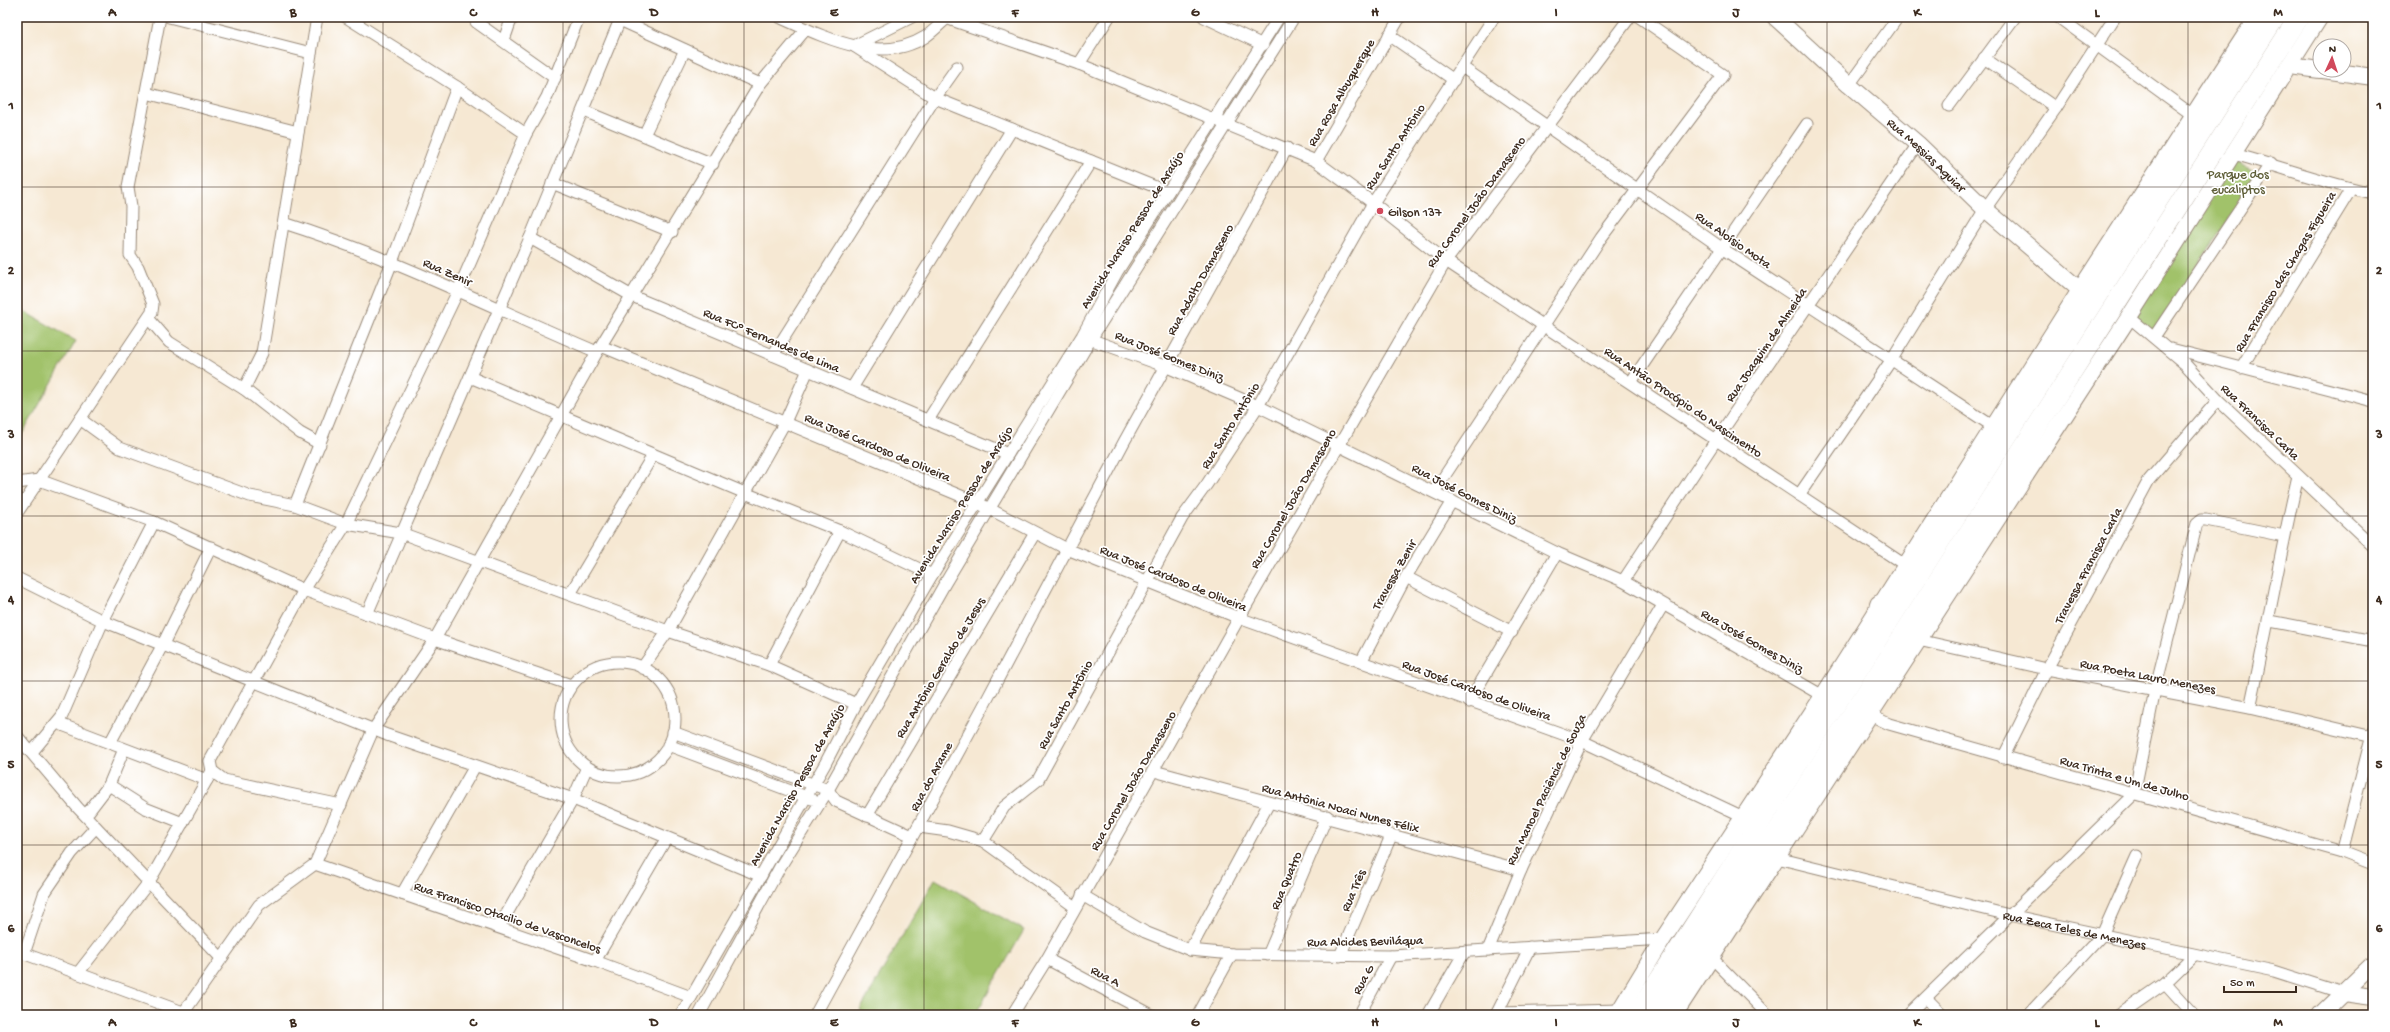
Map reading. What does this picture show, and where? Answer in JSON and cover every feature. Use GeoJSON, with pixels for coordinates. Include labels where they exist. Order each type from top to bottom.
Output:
{"type":"FeatureCollection","features":[{"type":"Feature","properties":{"kind":"highway"},"geometry":{"type":"LineString","coordinates":[[1625,1013],[1864,664],[2275,17]]}},
{"type":"Feature","properties":{"kind":"highway"},"geometry":{"type":"LineString","coordinates":[[1655,1015],[1781,826],[2299,17]]}},
{"type":"Feature","properties":{"kind":"highway"},"geometry":{"type":"LineString","coordinates":[[1923,632],[1945,571]]}},
{"type":"Feature","properties":{"kind":"highway"},"geometry":{"type":"LineString","coordinates":[[1864,664],[1880,605]]}},
{"type":"Feature","properties":{"kind":"main road","name":"Rua Messias Aguiar"},"geometry":{"type":"LineString","coordinates":[[1775,17],[1849,85],[1918,144],[1985,209],[2080,290]]}},
{"type":"Feature","properties":{"kind":"main road"},"geometry":{"type":"LineString","coordinates":[[1625,1013],[1662,939],[1823,696],[2080,290],[2257,17]]}},
{"type":"Feature","properties":{"kind":"main road"},"geometry":{"type":"LineString","coordinates":[[1674,1015],[2129,317],[2320,17]]}},
{"type":"Feature","properties":{"kind":"main road"},"geometry":{"type":"LineString","coordinates":[[2290,66],[2312,69]]}},
{"type":"Feature","properties":{"kind":"main road"},"geometry":{"type":"LineString","coordinates":[[2352,73],[2373,76]]}},
{"type":"Feature","properties":{"kind":"main road"},"geometry":{"type":"LineString","coordinates":[[2320,1015],[2373,964]]}},
{"type":"Feature","properties":{"kind":"main road","name":"Rua Zeca Teles de Menezes"},"geometry":{"type":"LineString","coordinates":[[2343,993],[2373,998]]}},
{"type":"Feature","properties":{"kind":"street"},"geometry":{"type":"LineString","coordinates":[[17,513],[149,319],[152,304],[138,267],[130,255],[131,206],[128,188],[160,17]]}},
{"type":"Feature","properties":{"kind":"street"},"geometry":{"type":"LineString","coordinates":[[168,17],[311,53]]}},
{"type":"Feature","properties":{"kind":"street"},"geometry":{"type":"LineString","coordinates":[[244,389],[262,353],[317,17]]}},
{"type":"Feature","properties":{"kind":"street"},"geometry":{"type":"LineString","coordinates":[[346,17],[457,87],[526,134]]}},
{"type":"Feature","properties":{"kind":"street"},"geometry":{"type":"LineString","coordinates":[[504,40],[512,17]]}},
{"type":"Feature","properties":{"kind":"street"},"geometry":{"type":"LineString","coordinates":[[78,972],[149,882],[210,776],[210,761],[304,590],[346,524],[458,291],[526,134],[555,78],[579,17]]}},
{"type":"Feature","properties":{"kind":"street"},"geometry":{"type":"LineString","coordinates":[[779,17],[806,29],[854,46],[935,98],[1168,192]]}},
{"type":"Feature","properties":{"kind":"street"},"geometry":{"type":"LineString","coordinates":[[854,46],[912,17]]}},
{"type":"Feature","properties":{"kind":"street"},"geometry":{"type":"LineString","coordinates":[[1079,64],[1109,17]]}},
{"type":"Feature","properties":{"kind":"street"},"geometry":{"type":"LineString","coordinates":[[1204,17],[1263,45]]}},
{"type":"Feature","properties":{"kind":"street","name":"Avenida Narciso Pessoa de Araújo"},"geometry":{"type":"LineString","coordinates":[[699,1015],[780,867],[828,790],[1087,338],[1220,122],[1279,17]]}},
{"type":"Feature","properties":{"kind":"street","name":"Avenida Narciso Pessoa de Araújo"},"geometry":{"type":"LineString","coordinates":[[681,1015],[813,784],[856,704],[932,575],[1008,454],[1087,338],[1117,272],[1168,192],[1220,122],[1294,17]]}},
{"type":"Feature","properties":{"kind":"street","name":"Rua Rosa Albuquerque"},"geometry":{"type":"LineString","coordinates":[[1316,161],[1400,17]]}},
{"type":"Feature","properties":{"kind":"street","name":"Rua Santo Antônio"},"geometry":{"type":"LineString","coordinates":[[983,841],[1004,807],[1038,780],[1182,518],[1207,484],[1258,406],[1373,203],[1494,17]]}},
{"type":"Feature","properties":{"kind":"street","name":"Rua Coronel João Damasceno"},"geometry":{"type":"LineString","coordinates":[[1012,1015],[1047,959],[1239,618],[1446,261],[1630,17]]}},
{"type":"Feature","properties":{"kind":"street"},"geometry":{"type":"LineString","coordinates":[[1434,492],[1601,238],[1723,75],[1639,17]]}},
{"type":"Feature","properties":{"kind":"street"},"geometry":{"type":"LineString","coordinates":[[1849,85],[1898,17]]}},
{"type":"Feature","properties":{"kind":"street"},"geometry":{"type":"LineString","coordinates":[[1948,106],[2015,17]]}},
{"type":"Feature","properties":{"kind":"street"},"geometry":{"type":"LineString","coordinates":[[2058,17],[2194,116]]}},
{"type":"Feature","properties":{"kind":"street"},"geometry":{"type":"LineString","coordinates":[[1799,495],[1892,358],[1985,209],[2056,108],[2115,17]]}},
{"type":"Feature","properties":{"kind":"street"},"geometry":{"type":"LineString","coordinates":[[854,46],[882,49],[909,45],[925,37],[946,18]]}},
{"type":"Feature","properties":{"kind":"street","name":"Rua Antão Procópio do Nascimento"},"geometry":{"type":"LineString","coordinates":[[946,18],[1079,64],[1316,161],[1373,203],[1446,261],[1631,382],[1905,565]]}},
{"type":"Feature","properties":{"kind":"street"},"geometry":{"type":"LineString","coordinates":[[367,614],[530,238],[621,19],[760,84]]}},
{"type":"Feature","properties":{"kind":"street"},"geometry":{"type":"LineString","coordinates":[[476,22],[504,40],[555,78]]}},
{"type":"Feature","properties":{"kind":"street"},"geometry":{"type":"LineString","coordinates":[[96,827],[72,853],[44,894],[21,952],[78,972],[182,1014],[259,905],[315,864],[373,730],[435,639],[477,561],[599,349],[672,232],[760,84],[806,29]]}},
{"type":"Feature","properties":{"kind":"street"},"geometry":{"type":"LineString","coordinates":[[1389,36],[1454,80]]}},
{"type":"Feature","properties":{"kind":"street"},"geometry":{"type":"LineString","coordinates":[[644,135],[685,50]]}},
{"type":"Feature","properties":{"kind":"street"},"geometry":{"type":"LineString","coordinates":[[1984,58],[2056,108]]}},
{"type":"Feature","properties":{"kind":"street"},"geometry":{"type":"LineString","coordinates":[[773,355],[935,98],[957,67]]}},
{"type":"Feature","properties":{"kind":"street","name":"Rua Aloísio Mota"},"geometry":{"type":"LineString","coordinates":[[1462,67],[1546,128],[1638,189],[1723,249],[1808,306],[1892,358],[1994,427]]}},
{"type":"Feature","properties":{"kind":"street"},"geometry":{"type":"LineString","coordinates":[[295,505],[392,262],[457,87]]}},
{"type":"Feature","properties":{"kind":"street"},"geometry":{"type":"LineString","coordinates":[[146,93],[298,132]]}},
{"type":"Feature","properties":{"kind":"street"},"geometry":{"type":"LineString","coordinates":[[584,111],[713,164]]}},
{"type":"Feature","properties":{"kind":"street"},"geometry":{"type":"LineString","coordinates":[[1631,382],[1807,124]]}},
{"type":"Feature","properties":{"kind":"street"},"geometry":{"type":"LineString","coordinates":[[852,388],[1012,129]]}},
{"type":"Feature","properties":{"kind":"street","name":"Rua Joaquim de Almeida"},"geometry":{"type":"LineString","coordinates":[[1623,581],[1716,440],[1918,144]]}},
{"type":"Feature","properties":{"kind":"street","name":"Rua Adalto Damasceno"},"geometry":{"type":"LineString","coordinates":[[1067,549],[1287,148]]}},
{"type":"Feature","properties":{"kind":"street"},"geometry":{"type":"LineString","coordinates":[[2234,154],[2271,163],[2351,189],[2373,193]]}},
{"type":"Feature","properties":{"kind":"street"},"geometry":{"type":"LineString","coordinates":[[928,420],[1091,161]]}},
{"type":"Feature","properties":{"kind":"street"},"geometry":{"type":"LineString","coordinates":[[2154,337],[2271,163]]}},
{"type":"Feature","properties":{"kind":"street"},"geometry":{"type":"LineString","coordinates":[[552,183],[672,232]]}},
{"type":"Feature","properties":{"kind":"street","name":"Rua Francisco das Chagas Figueira"},"geometry":{"type":"LineString","coordinates":[[2241,368],[2351,189]]}},
{"type":"Feature","properties":{"kind":"street","name":"Rua Zenir"},"geometry":{"type":"LineString","coordinates":[[284,223],[392,262],[498,310],[599,349]]}},
{"type":"Feature","properties":{"kind":"street","name":"Rua FCº Fernandes de Lima"},"geometry":{"type":"LineString","coordinates":[[530,238],[632,296],[1008,454]]}},
{"type":"Feature","properties":{"kind":"street","name":"Rua Francisca Carla"},"geometry":{"type":"LineString","coordinates":[[2129,317],[2164,347],[2188,360],[2218,400],[2373,546]]}},
{"type":"Feature","properties":{"kind":"street"},"geometry":{"type":"LineString","coordinates":[[149,319],[169,342],[244,389],[300,433],[320,444]]}},
{"type":"Feature","properties":{"kind":"street","name":"Rua José Gomes Diniz"},"geometry":{"type":"LineString","coordinates":[[1087,338],[1167,367],[1258,406],[1556,553],[1623,581],[1823,696]]}},
{"type":"Feature","properties":{"kind":"street","name":"Rua José Cardoso de Oliveira"},"geometry":{"type":"LineString","coordinates":[[599,349],[785,422],[990,508],[1067,549],[1239,618],[1469,702],[1582,741],[1743,817]]}},
{"type":"Feature","properties":{"kind":"street"},"geometry":{"type":"LineString","coordinates":[[2188,360],[2241,368],[2373,401]]}},
{"type":"Feature","properties":{"kind":"street"},"geometry":{"type":"LineString","coordinates":[[642,668],[668,631],[785,422],[808,370]]}},
{"type":"Feature","properties":{"kind":"street"},"geometry":{"type":"LineString","coordinates":[[470,377],[653,455],[840,531],[932,575]]}},
{"type":"Feature","properties":{"kind":"street","name":"Travessa Francisca Carla"},"geometry":{"type":"LineString","coordinates":[[2003,758],[2047,669],[2149,480],[2218,400]]}},
{"type":"Feature","properties":{"kind":"street"},"geometry":{"type":"LineString","coordinates":[[80,419],[120,448],[250,496],[295,505],[346,524],[401,533],[668,631],[769,665],[856,704]]}},
{"type":"Feature","properties":{"kind":"street"},"geometry":{"type":"LineString","coordinates":[[570,594],[653,455]]}},
{"type":"Feature","properties":{"kind":"street"},"geometry":{"type":"LineString","coordinates":[[2250,708],[2270,621],[2284,536],[2298,476]]}},
{"type":"Feature","properties":{"kind":"street"},"geometry":{"type":"LineString","coordinates":[[17,483],[39,480],[154,522],[304,590],[435,639],[571,685]]}},
{"type":"Feature","properties":{"kind":"street","name":"Travessa Zenir"},"geometry":{"type":"LineString","coordinates":[[1361,662],[1406,577],[1452,501]]}},
{"type":"Feature","properties":{"kind":"street"},"geometry":{"type":"LineString","coordinates":[[1908,1015],[2134,794],[2155,690],[2197,523],[2200,520],[2206,520],[2284,536]]}},
{"type":"Feature","properties":{"kind":"street"},"geometry":{"type":"LineString","coordinates":[[32,752],[62,716],[103,620],[154,522]]}},
{"type":"Feature","properties":{"kind":"street"},"geometry":{"type":"LineString","coordinates":[[769,665],[840,531]]}},
{"type":"Feature","properties":{"kind":"street","name":"Rua Antônio Geraldo de Jesus"},"geometry":{"type":"LineString","coordinates":[[867,816],[1035,532]]}},
{"type":"Feature","properties":{"kind":"street"},"geometry":{"type":"LineString","coordinates":[[110,743],[163,644],[211,547]]}},
{"type":"Feature","properties":{"kind":"street","name":"Rua do Arame"},"geometry":{"type":"LineString","coordinates":[[815,1015],[916,832],[1067,549]]}},
{"type":"Feature","properties":{"kind":"street"},"geometry":{"type":"LineString","coordinates":[[1469,702],[1512,632],[1556,553]]}},
{"type":"Feature","properties":{"kind":"street"},"geometry":{"type":"LineString","coordinates":[[1406,577],[1512,632]]}},
{"type":"Feature","properties":{"kind":"street"},"geometry":{"type":"LineString","coordinates":[[17,578],[103,620],[373,730],[572,799],[666,839],[761,876]]}},
{"type":"Feature","properties":{"kind":"street","name":"Rua Manoel Paciência de Souza"},"geometry":{"type":"LineString","coordinates":[[1488,950],[1521,870],[1582,741],[1663,605]]}},
{"type":"Feature","properties":{"kind":"street"},"geometry":{"type":"LineString","coordinates":[[2270,621],[2373,641]]}},
{"type":"Feature","properties":{"kind":"street","name":"Rua Poeta Lauro Menezes"},"geometry":{"type":"LineString","coordinates":[[1923,632],[2047,669],[2250,708],[2372,734]]}},
{"type":"Feature","properties":{"kind":"street"},"geometry":{"type":"LineString","coordinates":[[611,662],[627,663],[642,668],[655,676],[666,688],[672,702],[675,717],[673,732],[668,745],[656,761],[643,770],[626,775],[610,776],[587,767],[580,762],[569,749],[562,733],[560,717],[562,706],[571,685],[582,674],[596,666],[611,662]]}},
{"type":"Feature","properties":{"kind":"street","name":"Rua Trinta e Um de Julho"},"geometry":{"type":"LineString","coordinates":[[1870,714],[1889,724],[2003,758],[2342,852],[2373,864]]}},
{"type":"Feature","properties":{"kind":"street"},"geometry":{"type":"LineString","coordinates":[[57,723],[124,749],[210,776],[341,805]]}},
{"type":"Feature","properties":{"kind":"street"},"geometry":{"type":"LineString","coordinates":[[673,732],[828,790],[836,801],[867,816],[916,832],[948,832],[983,841],[1075,907]]}},
{"type":"Feature","properties":{"kind":"street"},"geometry":{"type":"LineString","coordinates":[[2342,852],[2372,734]]}},
{"type":"Feature","properties":{"kind":"street"},"geometry":{"type":"LineString","coordinates":[[17,736],[96,827],[221,958]]}},
{"type":"Feature","properties":{"kind":"street"},"geometry":{"type":"LineString","coordinates":[[668,745],[820,802],[836,801]]}},
{"type":"Feature","properties":{"kind":"street"},"geometry":{"type":"LineString","coordinates":[[86,816],[109,785],[124,749]]}},
{"type":"Feature","properties":{"kind":"street"},"geometry":{"type":"LineString","coordinates":[[402,894],[475,766]]}},
{"type":"Feature","properties":{"kind":"street"},"geometry":{"type":"LineString","coordinates":[[499,927],[572,799],[587,767]]}},
{"type":"Feature","properties":{"kind":"street","name":"Rua Antônia Noaci Nunes Félix"},"geometry":{"type":"LineString","coordinates":[[1154,771],[1327,816],[1391,836],[1521,870]]}},
{"type":"Feature","properties":{"kind":"street"},"geometry":{"type":"LineString","coordinates":[[109,785],[145,808],[183,823]]}},
{"type":"Feature","properties":{"kind":"street"},"geometry":{"type":"LineString","coordinates":[[1190,950],[1269,802]]}},
{"type":"Feature","properties":{"kind":"street","name":"Rua Quatro"},"geometry":{"type":"LineString","coordinates":[[1268,956],[1327,816]]}},
{"type":"Feature","properties":{"kind":"street","name":"Rua Três"},"geometry":{"type":"LineString","coordinates":[[1340,956],[1391,836]]}},
{"type":"Feature","properties":{"kind":"street"},"geometry":{"type":"LineString","coordinates":[[596,961],[666,839]]}},
{"type":"Feature","properties":{"kind":"street"},"geometry":{"type":"LineString","coordinates":[[2028,1015],[2102,935],[2137,856]]}},
{"type":"Feature","properties":{"kind":"street","name":"Rua Zeca Teles de Menezes"},"geometry":{"type":"LineString","coordinates":[[1777,858],[2010,915],[2274,971],[2343,993]]}},
{"type":"Feature","properties":{"kind":"street","name":"Rua Francisco Otacilio de Vasconcelos"},"geometry":{"type":"LineString","coordinates":[[315,864],[596,961],[691,997]]}},
{"type":"Feature","properties":{"kind":"street","name":"Rua Alcides Beviláqua"},"geometry":{"type":"LineString","coordinates":[[1082,895],[1145,932],[1190,950],[1232,954],[1268,956],[1391,956],[1662,939]]}},
{"type":"Feature","properties":{"kind":"street"},"geometry":{"type":"LineString","coordinates":[[1530,947],[1496,1014],[1625,1013]]}},
{"type":"Feature","properties":{"kind":"street"},"geometry":{"type":"LineString","coordinates":[[1428,1015],[1465,951]]}},
{"type":"Feature","properties":{"kind":"street"},"geometry":{"type":"LineString","coordinates":[[1198,1015],[1232,954]]}},
{"type":"Feature","properties":{"kind":"street"},"geometry":{"type":"LineString","coordinates":[[2119,1015],[2165,983],[2194,955]]}},
{"type":"Feature","properties":{"kind":"street","name":"Rua G"},"geometry":{"type":"LineString","coordinates":[[1359,1015],[1391,956]]}},
{"type":"Feature","properties":{"kind":"street"},"geometry":{"type":"LineString","coordinates":[[1711,957],[1768,1015]]}},
{"type":"Feature","properties":{"kind":"street","name":"Rua A"},"geometry":{"type":"LineString","coordinates":[[1047,959],[1152,1015]]}},
{"type":"Feature","properties":{"kind":"street"},"geometry":{"type":"LineString","coordinates":[[2165,983],[2194,1015]]}},
{"type":"Feature","properties":{"kind":"street"},"geometry":{"type":"LineString","coordinates":[[1926,998],[1943,1015]]}},
{"type":"Feature","properties":{"kind":"green space","name":"Parque dos eucaliptos"},"geometry":{"type":"Polygon","coordinates":[[[2234,160],[2259,174],[2153,332],[2133,316],[2234,160]]]}},
{"type":"Feature","properties":{"kind":"green space"},"geometry":{"type":"Polygon","coordinates":[[[17,307],[76,341],[17,443],[17,307]]]}},
{"type":"Feature","properties":{"kind":"green space"},"geometry":{"type":"Polygon","coordinates":[[[935,879],[1024,930],[975,1015],[869,1015],[860,1010],[935,879]]]}},
{"type":"Feature","properties":{"kind":"place","name":"Gilson 137"},"geometry":{"type":"Point","coordinates":[1380,211]}}]}
